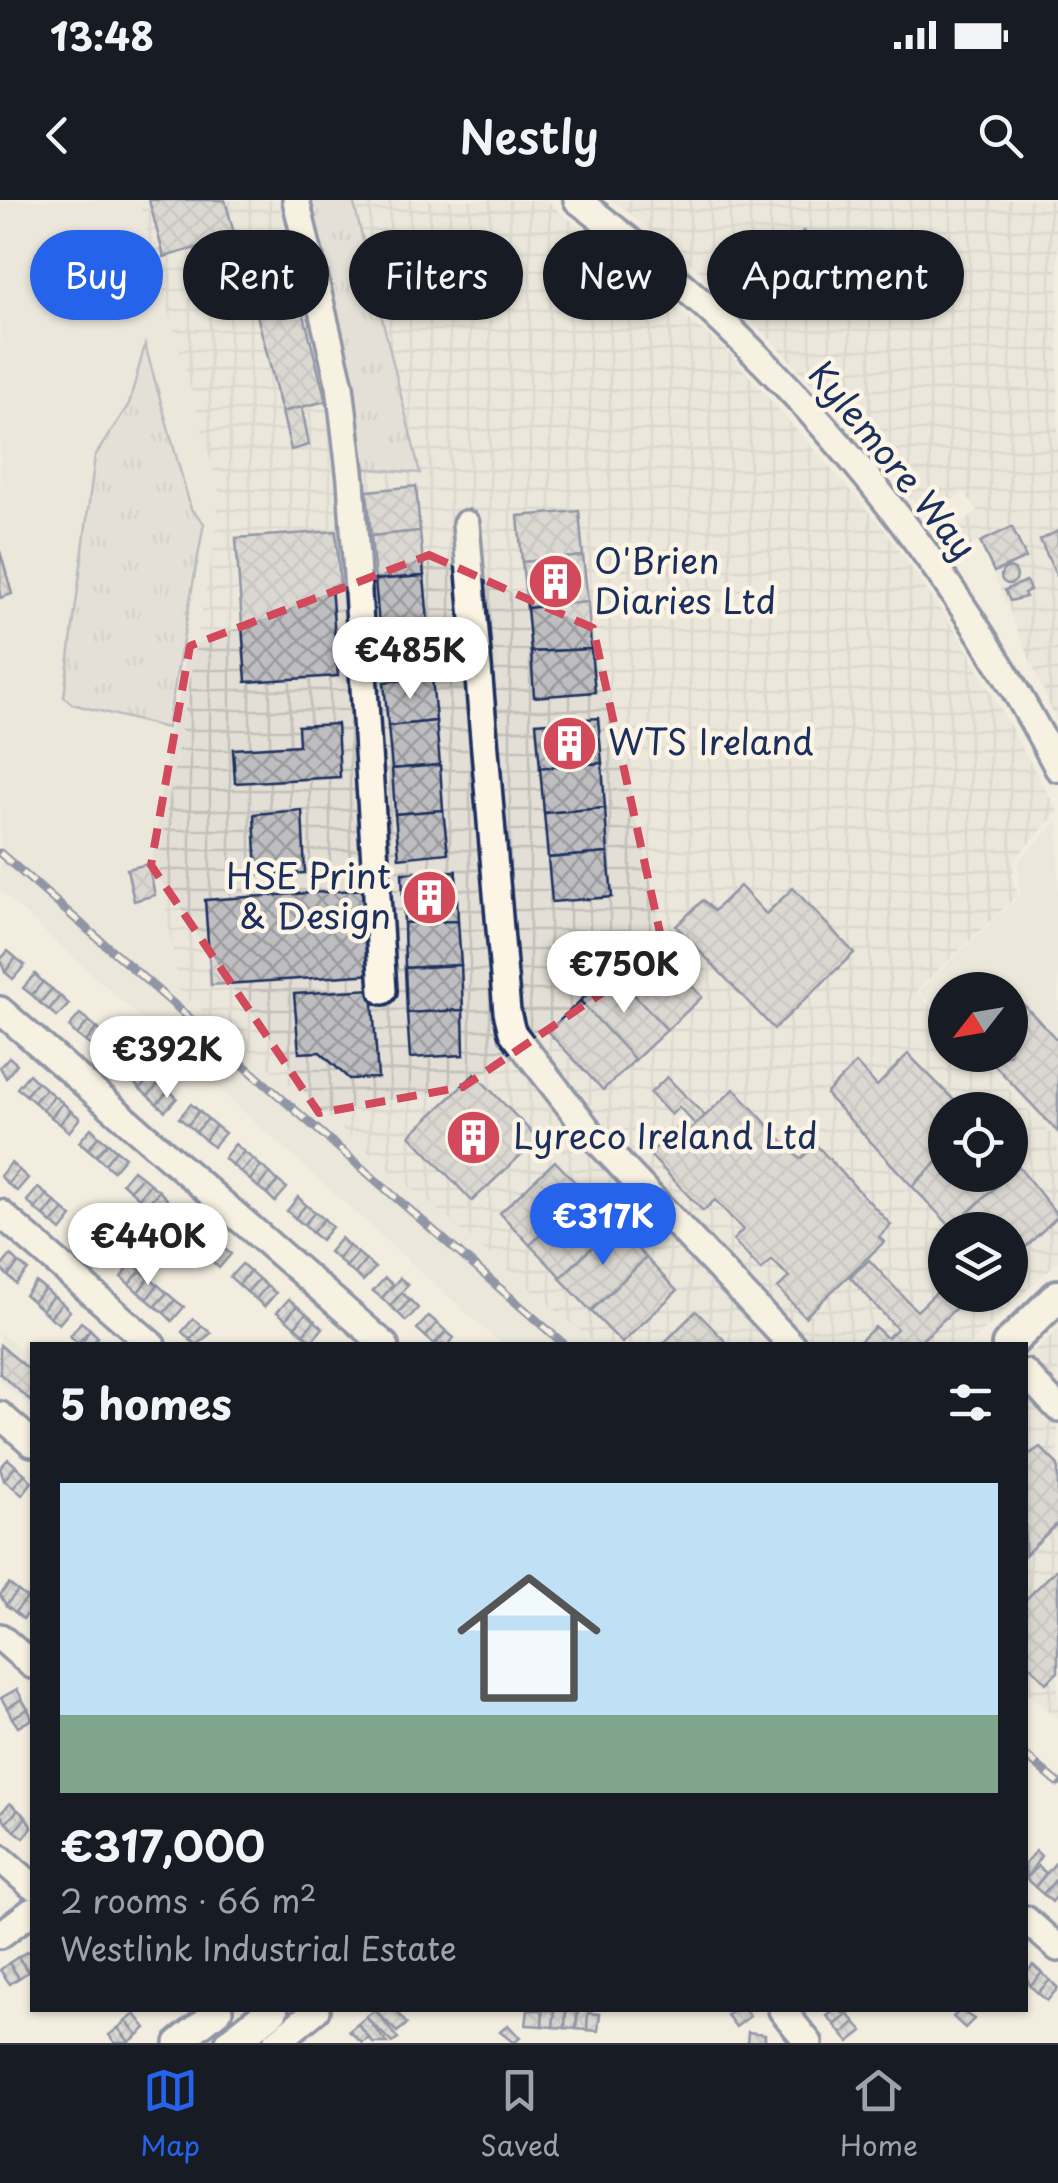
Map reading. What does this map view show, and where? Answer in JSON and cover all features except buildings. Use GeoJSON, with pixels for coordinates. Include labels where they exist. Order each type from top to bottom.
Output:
{"type":"FeatureCollection","features":[{"type":"Feature","properties":{"kind":"main road"},"geometry":{"type":"LineString","coordinates":[[1011,1342],[1058,1296]]}},
{"type":"Feature","properties":{"kind":"street"},"geometry":{"type":"LineString","coordinates":[[296,200],[336,368],[351,480],[383,991]]}},
{"type":"Feature","properties":{"kind":"street","name":"Kylemore Way"},"geometry":{"type":"LineString","coordinates":[[577,200],[742,340],[851,454],[969,615],[1058,768]]}},
{"type":"Feature","properties":{"kind":"street"},"geometry":{"type":"LineString","coordinates":[[466,524],[504,990],[512,1032],[592,1135],[789,1342]]}},
{"type":"Feature","properties":{"kind":"street"},"geometry":{"type":"LineString","coordinates":[[0,1010],[382,1342]]}},
{"type":"Feature","properties":{"kind":"street"},"geometry":{"type":"LineString","coordinates":[[0,1212],[149,1342]]}},
{"type":"Feature","properties":{"kind":"street"},"geometry":{"type":"LineString","coordinates":[[1028,1377],[1058,1408]]}},
{"type":"Feature","properties":{"kind":"street"},"geometry":{"type":"LineString","coordinates":[[0,1415],[30,1441]]}},
{"type":"Feature","properties":{"kind":"street"},"geometry":{"type":"LineString","coordinates":[[0,1637],[30,1663]]}},
{"type":"Feature","properties":{"kind":"street"},"geometry":{"type":"LineString","coordinates":[[0,1858],[30,1884]]}},
{"type":"Feature","properties":{"kind":"street"},"geometry":{"type":"LineString","coordinates":[[0,1936],[30,1913]]}},
{"type":"Feature","properties":{"kind":"street"},"geometry":{"type":"LineString","coordinates":[[1028,1922],[1058,1948]]}},
{"type":"Feature","properties":{"kind":"street"},"geometry":{"type":"LineString","coordinates":[[178,2043],[217,2012]]}},
{"type":"Feature","properties":{"kind":"street"},"geometry":{"type":"LineString","coordinates":[[260,2033],[311,2012]]}},
{"type":"Feature","properties":{"kind":"street"},"geometry":{"type":"LineString","coordinates":[[784,2012],[810,2043]]}},
{"type":"Feature","properties":{"kind":"highlighted area"},"geometry":{"type":"Polygon","coordinates":[[[429,555],[593,628],[664,951],[463,1087],[319,1113],[151,865],[190,646],[429,555]]]}},
{"type":"Feature","properties":{"kind":"shaded area"},"geometry":{"type":"Polygon","coordinates":[[[0,200],[138,200],[146,230],[30,230],[30,320],[163,320],[163,290],[218,487],[217,523],[158,862],[179,991],[594,1342],[499,1342],[0,891],[0,200]]]}},
{"type":"Feature","properties":{"kind":"shaded area"},"geometry":{"type":"Polygon","coordinates":[[[138,200],[546,200],[582,230],[543,230],[543,320],[687,318],[729,353],[884,529],[963,642],[1058,812],[1015,859],[1012,879],[1018,895],[936,972],[928,972],[928,980],[916,991],[928,1003],[928,1072],[993,1072],[1012,1092],[928,1092],[928,1192],[1028,1192],[1028,1109],[1058,1141],[1058,1261],[1028,1289],[1028,1212],[928,1212],[928,1312],[1004,1312],[972,1342],[593,1342],[179,991],[158,862],[217,523],[218,487],[163,290],[163,230],[146,230],[138,200]]]}},
{"type":"Feature","properties":{"kind":"shaded area"},"geometry":{"type":"Polygon","coordinates":[[[613,200],[1058,200],[1058,725],[980,542],[952,555],[943,538],[978,511],[964,492],[927,519],[858,433],[750,320],[964,320],[964,230],[707,230],[707,279],[687,260],[687,230],[650,230],[613,200]]]}},
{"type":"Feature","properties":{"kind":"shaded area"},"geometry":{"type":"Polygon","coordinates":[[[1058,821],[1058,1140],[1028,1108],[1028,1092],[1013,1092],[995,1072],[1028,1072],[1028,972],[939,972],[1020,895],[1018,862],[1058,821]]]}},
{"type":"Feature","properties":{"kind":"shaded area"},"geometry":{"type":"Polygon","coordinates":[[[928,982],[928,1001],[919,991],[928,982]]]}},
{"type":"Feature","properties":{"kind":"shaded area"},"geometry":{"type":"Polygon","coordinates":[[[1058,1330],[1058,1719],[1028,1694],[1028,1357],[1058,1330]]]}},
{"type":"Feature","properties":{"kind":"shaded area"},"geometry":{"type":"Polygon","coordinates":[[[0,1332],[30,1358],[30,1406],[0,1381],[0,1332]]]}},
{"type":"Feature","properties":{"kind":"green space"},"geometry":{"type":"Polygon","coordinates":[[[306,200],[353,200],[360,230],[349,230],[349,320],[382,320],[420,473],[362,468],[329,310],[329,230],[312,230],[306,200]]]}},
{"type":"Feature","properties":{"kind":"green space"},"geometry":{"type":"Polygon","coordinates":[[[145,345],[191,509],[204,523],[167,728],[72,704],[64,697],[95,456],[129,404],[145,345]]]}},
{"type":"Feature","properties":{"kind":"railway"},"geometry":{"type":"LineString","coordinates":[[0,853],[562,1342]]}},
{"type":"Feature","properties":{"kind":"railway"},"geometry":{"type":"LineString","coordinates":[[1028,1758],[1058,1783]]}},
{"type":"Feature","properties":{"kind":"place","name":"O'Brien Diaries Ltd"},"geometry":{"type":"Point","coordinates":[555,582]}},
{"type":"Feature","properties":{"kind":"place","name":"WTS Ireland"},"geometry":{"type":"Point","coordinates":[569,743]}},
{"type":"Feature","properties":{"kind":"place","name":"HSE Print & Design"},"geometry":{"type":"Point","coordinates":[430,897]}},
{"type":"Feature","properties":{"kind":"place","name":"Lyreco Ireland Ltd"},"geometry":{"type":"Point","coordinates":[474,1137]}}]}
